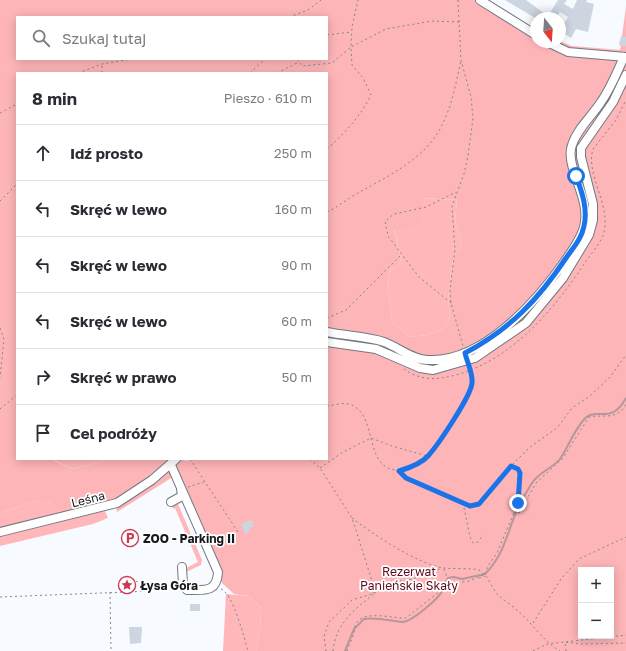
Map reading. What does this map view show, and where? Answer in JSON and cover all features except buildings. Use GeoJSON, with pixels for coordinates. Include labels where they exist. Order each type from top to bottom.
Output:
{"type":"FeatureCollection","features":[{"type":"Feature","properties":{"kind":"street"},"geometry":{"type":"LineString","coordinates":[[480,0],[530,32]]}},
{"type":"Feature","properties":{"kind":"street"},"geometry":{"type":"LineString","coordinates":[[328,332],[376,340],[426,360],[466,357],[524,312],[557,272],[579,240],[584,227],[586,211],[583,195],[571,158],[572,144],[607,92],[625,57],[568,52],[560,48]]}},
{"type":"Feature","properties":{"kind":"street"},"geometry":{"type":"LineString","coordinates":[[328,342],[376,349],[426,369],[439,369],[494,346],[532,318],[563,278],[585,242],[591,228],[594,212],[592,196],[580,157],[581,148],[613,102],[626,75]]}},
{"type":"Feature","properties":{"kind":"street"},"geometry":{"type":"LineString","coordinates":[[174,462],[181,488],[218,572],[218,581],[208,590],[187,590],[183,585],[182,567]]}},
{"type":"Feature","properties":{"kind":"street","name":"Leśna"},"geometry":{"type":"LineString","coordinates":[[0,532],[117,503],[136,492],[174,462]]}},
{"type":"Feature","properties":{"kind":"street"},"geometry":{"type":"LineString","coordinates":[[170,500],[181,488]]}},
{"type":"Feature","properties":{"kind":"path"},"geometry":{"type":"LineString","coordinates":[[292,16],[308,10],[321,0]]}},
{"type":"Feature","properties":{"kind":"path"},"geometry":{"type":"LineString","coordinates":[[328,148],[342,136],[363,111],[371,95],[363,78],[352,64],[352,32],[358,0]]}},
{"type":"Feature","properties":{"kind":"path"},"geometry":{"type":"LineString","coordinates":[[328,211],[384,179],[416,157],[431,143],[441,128],[455,93],[461,60],[458,0]]}},
{"type":"Feature","properties":{"kind":"path"},"geometry":{"type":"LineString","coordinates":[[279,72],[299,62],[302,66],[332,63],[351,47],[386,29],[432,21],[459,22]]}},
{"type":"Feature","properties":{"kind":"path"},"geometry":{"type":"LineString","coordinates":[[328,35],[352,32]]}},
{"type":"Feature","properties":{"kind":"path"},"geometry":{"type":"LineString","coordinates":[[81,72],[102,64],[125,60]]}},
{"type":"Feature","properties":{"kind":"path"},"geometry":{"type":"LineString","coordinates":[[251,72],[264,60]]}},
{"type":"Feature","properties":{"kind":"path"},"geometry":{"type":"LineString","coordinates":[[399,471],[418,464],[428,456],[465,402],[472,385],[470,371],[451,303],[450,289],[455,250],[452,206],[464,174],[473,118],[472,97],[461,60]]}},
{"type":"Feature","properties":{"kind":"path"},"geometry":{"type":"LineString","coordinates":[[102,64],[102,72]]}},
{"type":"Feature","properties":{"kind":"path"},"geometry":{"type":"LineString","coordinates":[[403,369],[414,376],[428,380],[470,371],[489,362],[526,334],[545,316],[576,277],[602,236],[605,214],[594,174],[592,154],[594,149],[616,120],[626,100]]}},
{"type":"Feature","properties":{"kind":"path"},"geometry":{"type":"LineString","coordinates":[[0,113],[16,105]]}},
{"type":"Feature","properties":{"kind":"path"},"geometry":{"type":"LineString","coordinates":[[0,201],[16,185]]}},
{"type":"Feature","properties":{"kind":"path"},"geometry":{"type":"LineString","coordinates":[[451,303],[419,277],[388,236],[385,220],[394,214],[426,207],[456,192]]}},
{"type":"Feature","properties":{"kind":"path"},"geometry":{"type":"LineString","coordinates":[[328,318],[346,310],[402,254]]}},
{"type":"Feature","properties":{"kind":"path"},"geometry":{"type":"LineString","coordinates":[[0,328],[4,339],[0,378]]}},
{"type":"Feature","properties":{"kind":"path"},"geometry":{"type":"LineString","coordinates":[[328,406],[344,403],[354,406],[364,420],[379,460],[387,468],[399,471],[406,478],[470,506],[479,504],[511,466],[530,448],[557,428],[572,408],[590,396],[610,377],[626,355]]}},
{"type":"Feature","properties":{"kind":"path"},"geometry":{"type":"LineString","coordinates":[[0,409],[16,396]]}},
{"type":"Feature","properties":{"kind":"path"},"geometry":{"type":"LineString","coordinates":[[513,513],[519,513],[536,483],[563,458],[589,417],[612,417],[617,414],[626,404]]}},
{"type":"Feature","properties":{"kind":"path"},"geometry":{"type":"LineString","coordinates":[[320,468],[343,452],[371,438],[392,446],[428,456]]}},
{"type":"Feature","properties":{"kind":"path"},"geometry":{"type":"LineString","coordinates":[[191,460],[238,532]]}},
{"type":"Feature","properties":{"kind":"path"},"geometry":{"type":"LineString","coordinates":[[311,460],[320,468],[352,518],[373,584],[374,593]]}},
{"type":"Feature","properties":{"kind":"path"},"geometry":{"type":"LineString","coordinates":[[347,651],[355,632],[356,624],[360,620],[374,615],[390,616],[398,619],[406,618],[449,584],[456,584],[485,575],[488,566],[497,553],[518,503],[520,473],[518,469],[511,466]]}},
{"type":"Feature","properties":{"kind":"path"},"geometry":{"type":"LineString","coordinates":[[181,488],[205,482]]}},
{"type":"Feature","properties":{"kind":"path"},"geometry":{"type":"LineString","coordinates":[[464,503],[470,537],[473,543],[478,542],[483,535]]}},
{"type":"Feature","properties":{"kind":"path"},"geometry":{"type":"LineString","coordinates":[[352,518],[377,537],[429,564],[443,568],[460,570],[477,569],[485,575],[498,595],[532,624],[547,644],[560,651]]}},
{"type":"Feature","properties":{"kind":"path"},"geometry":{"type":"LineString","coordinates":[[532,624],[561,579],[579,559],[626,536]]}},
{"type":"Feature","properties":{"kind":"path"},"geometry":{"type":"LineString","coordinates":[[443,568],[449,584]]}},
{"type":"Feature","properties":{"kind":"path"},"geometry":{"type":"LineString","coordinates":[[333,651],[334,641],[348,614],[374,593],[382,584],[413,579],[443,568]]}},
{"type":"Feature","properties":{"kind":"path"},"geometry":{"type":"LineString","coordinates":[[0,597],[152,591],[136,581]]}},
{"type":"Feature","properties":{"kind":"path"},"geometry":{"type":"LineString","coordinates":[[214,586],[224,590],[234,604],[248,651]]}},
{"type":"Feature","properties":{"kind":"path"},"geometry":{"type":"LineString","coordinates":[[110,592],[110,651]]}},
{"type":"Feature","properties":{"kind":"path"},"geometry":{"type":"LineString","coordinates":[[326,651],[324,636],[329,622],[352,600],[374,593]]}},
{"type":"Feature","properties":{"kind":"path"},"geometry":{"type":"LineString","coordinates":[[532,651],[547,644],[626,635]]}},
{"type":"Feature","properties":{"kind":"path"},"geometry":{"type":"LineString","coordinates":[[565,642],[581,644],[626,642]]}},
{"type":"Feature","properties":{"kind":"path"},"geometry":{"type":"LineString","coordinates":[[565,642],[566,651]]}},
{"type":"Feature","properties":{"kind":"shaded area"},"geometry":{"type":"Polygon","coordinates":[[[423,198],[457,200],[455,221],[462,244],[453,259],[448,298],[450,316],[445,329],[427,335],[410,337],[392,322],[387,284],[390,269],[398,266],[401,259],[394,229],[411,228],[423,198]]]}},
{"type":"Feature","properties":{"kind":"shaded area"},"geometry":{"type":"Polygon","coordinates":[[[54,460],[104,460],[101,462],[72,469],[54,460]]]}},
{"type":"Feature","properties":{"kind":"shaded area"},"geometry":{"type":"Polygon","coordinates":[[[37,500],[47,500],[62,514],[0,528],[0,513],[37,500]]]}},
{"type":"Feature","properties":{"kind":"shaded area"},"geometry":{"type":"Polygon","coordinates":[[[174,504],[178,504],[202,560],[201,565],[186,572],[188,567],[198,562],[175,508],[173,509],[172,506],[174,504]]]}},
{"type":"Feature","properties":{"kind":"shaded area"},"geometry":{"type":"Polygon","coordinates":[[[105,511],[108,518],[93,524],[0,546],[0,536],[105,511]]]}},
{"type":"Feature","properties":{"kind":"shaded area"},"geometry":{"type":"Polygon","coordinates":[[[226,594],[249,596],[261,608],[260,629],[256,651],[223,651],[226,594]]]}},
{"type":"Feature","properties":{"kind":"green space","name":"Rezerwat Panieńskie Skały"},"geometry":{"type":"Polygon","coordinates":[[[0,0],[488,0],[530,25],[530,48],[566,48],[566,44],[572,46],[620,50],[626,7],[626,651],[256,651],[260,629],[261,608],[249,596],[234,594],[222,583],[176,475],[117,512],[114,501],[62,514],[47,500],[37,500],[0,513],[0,0]],[[423,198],[419,222],[411,228],[394,230],[401,259],[398,266],[390,269],[387,284],[392,322],[410,337],[427,335],[445,329],[450,316],[448,298],[453,259],[462,244],[455,221],[457,200],[423,198]]]}},
{"type":"Feature","properties":{"kind":"waterway"},"geometry":{"type":"LineString","coordinates":[[345,651],[354,629],[364,619],[406,621],[425,609],[440,594],[448,578],[454,577],[462,579],[485,574],[500,553],[518,507],[535,479],[560,459],[576,431],[587,417],[592,414],[608,414],[614,412],[620,407],[626,398]]}},
{"type":"Feature","properties":{"kind":"place","name":"ZOO - Parking II"},"geometry":{"type":"Point","coordinates":[130,538]}},
{"type":"Feature","properties":{"kind":"place","name":"Łysa Góra"},"geometry":{"type":"Point","coordinates":[127,585]}},
{"type":"Feature","properties":{"kind":"route"},"geometry":{"type":"LineString","coordinates":[[518,503],[520,473],[518,469],[511,466],[491,492],[479,504],[470,506],[406,478],[399,471],[408,469],[418,464],[428,456],[465,402],[472,385],[472,379],[465,353],[490,338],[524,312],[557,272],[579,240],[584,227],[586,211],[583,195],[576,176]]}}]}
